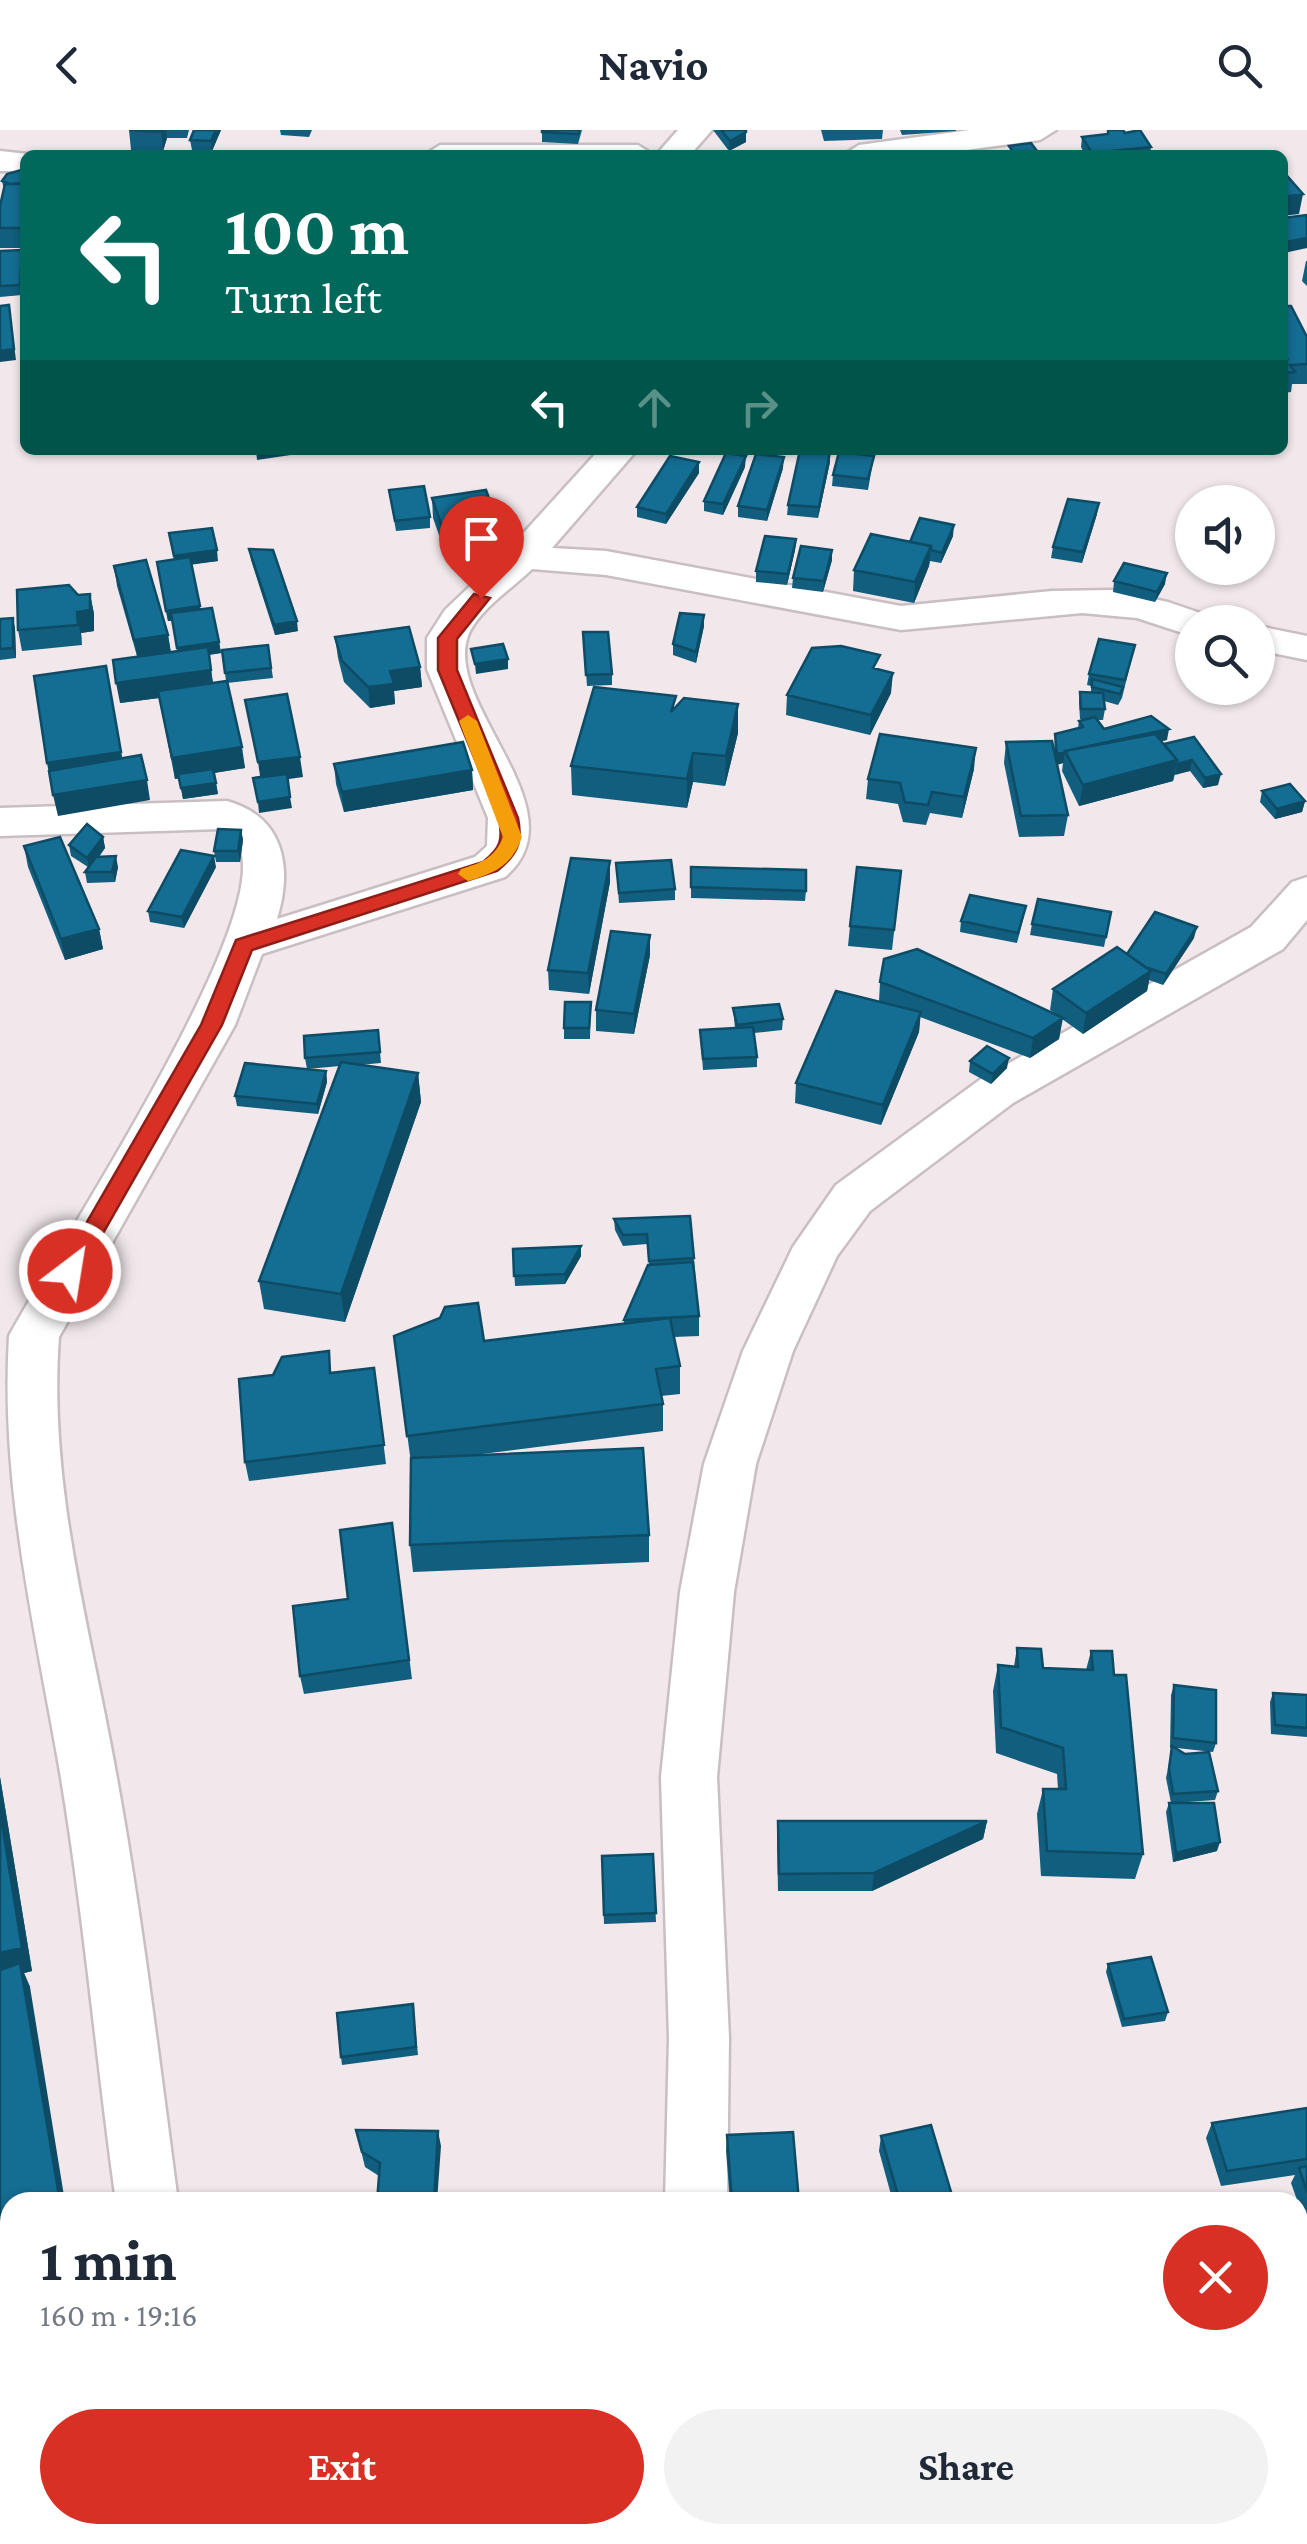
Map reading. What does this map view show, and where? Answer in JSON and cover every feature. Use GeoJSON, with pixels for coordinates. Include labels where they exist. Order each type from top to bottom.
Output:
{"type":"FeatureCollection","features":[{"type":"Feature","properties":{"kind":"street"},"geometry":{"type":"LineString","coordinates":[[677,150],[696,130]]}},
{"type":"Feature","properties":{"kind":"street"},"geometry":{"type":"LineString","coordinates":[[895,150],[1040,130]]}},
{"type":"Feature","properties":{"kind":"street"},"geometry":{"type":"LineString","coordinates":[[244,945],[490,867],[506,854],[512,837],[508,818],[448,670],[448,638],[460,618],[524,557],[615,455]]}},
{"type":"Feature","properties":{"kind":"street"},"geometry":{"type":"LineString","coordinates":[[524,557],[606,563],[901,618],[939,620],[1040,606],[1115,604],[1140,606],[1175,618]]}},
{"type":"Feature","properties":{"kind":"street"},"geometry":{"type":"LineString","coordinates":[[1275,641],[1307,648]]}},
{"type":"Feature","properties":{"kind":"street"},"geometry":{"type":"LineString","coordinates":[[0,822],[68,824],[227,815],[245,824],[263,852],[257,912],[212,1025],[34,1336],[29,1374],[37,1490],[88,1776],[146,2192]]}},
{"type":"Feature","properties":{"kind":"street"},"geometry":{"type":"LineString","coordinates":[[696,2192],[699,2038],[689,1777],[706,1592],[730,1464],[775,1336],[817,1247],[853,1198],[998,1091],[1189,986],[1267,938],[1300,909]]}},
{"type":"Feature","properties":{"kind":"building"},"geometry":{"type":"Polygon","coordinates":[[[194,130],[216,130],[211,141],[190,140],[194,130]]]}},
{"type":"Feature","properties":{"kind":"building"},"geometry":{"type":"Polygon","coordinates":[[[542,130],[579,130],[578,134],[542,130]]]}},
{"type":"Feature","properties":{"kind":"building"},"geometry":{"type":"Polygon","coordinates":[[[721,130],[746,130],[746,132],[730,141],[721,130]]]}},
{"type":"Feature","properties":{"kind":"building"},"geometry":{"type":"Polygon","coordinates":[[[1108,130],[1140,130],[1151,147],[1090,150],[1082,137],[1108,134],[1108,130]]]}},
{"type":"Feature","properties":{"kind":"building"},"geometry":{"type":"Polygon","coordinates":[[[1031,143],[1036,150],[1012,150],[1009,146],[1031,143]]]}},
{"type":"Feature","properties":{"kind":"building"},"geometry":{"type":"Polygon","coordinates":[[[20,170],[20,183],[2,181],[7,174],[20,170]]]}},
{"type":"Feature","properties":{"kind":"building"},"geometry":{"type":"Polygon","coordinates":[[[1288,177],[1303,194],[1288,196],[1288,177]]]}},
{"type":"Feature","properties":{"kind":"building"},"geometry":{"type":"Polygon","coordinates":[[[5,184],[20,184],[20,228],[0,228],[5,184]]]}},
{"type":"Feature","properties":{"kind":"building"},"geometry":{"type":"Polygon","coordinates":[[[1307,215],[1307,238],[1288,242],[1288,217],[1307,215]]]}},
{"type":"Feature","properties":{"kind":"building"},"geometry":{"type":"Polygon","coordinates":[[[20,250],[20,285],[0,286],[0,251],[20,250]]]}},
{"type":"Feature","properties":{"kind":"building"},"geometry":{"type":"Polygon","coordinates":[[[9,305],[14,349],[0,351],[0,306],[9,305]]]}},
{"type":"Feature","properties":{"kind":"building"},"geometry":{"type":"Polygon","coordinates":[[[1288,306],[1307,337],[1307,364],[1290,365],[1295,372],[1288,373],[1288,306]]]}},
{"type":"Feature","properties":{"kind":"building"},"geometry":{"type":"Polygon","coordinates":[[[725,455],[746,456],[723,504],[704,501],[725,455]]]}},
{"type":"Feature","properties":{"kind":"building"},"geometry":{"type":"Polygon","coordinates":[[[756,455],[784,457],[767,510],[738,506],[756,455]]]}},
{"type":"Feature","properties":{"kind":"building"},"geometry":{"type":"Polygon","coordinates":[[[799,455],[829,455],[819,507],[788,505],[799,455]]]}},
{"type":"Feature","properties":{"kind":"building"},"geometry":{"type":"Polygon","coordinates":[[[838,455],[874,456],[868,479],[833,475],[838,455]]]}},
{"type":"Feature","properties":{"kind":"building"},"geometry":{"type":"Polygon","coordinates":[[[670,456],[699,462],[666,514],[637,507],[670,456]]]}},
{"type":"Feature","properties":{"kind":"building"},"geometry":{"type":"Polygon","coordinates":[[[424,486],[430,517],[395,521],[389,490],[424,486]]]}},
{"type":"Feature","properties":{"kind":"building"},"geometry":{"type":"Polygon","coordinates":[[[486,490],[498,524],[482,526],[486,538],[458,543],[454,531],[444,532],[432,498],[486,490]]]}},
{"type":"Feature","properties":{"kind":"building"},"geometry":{"type":"Polygon","coordinates":[[[1068,499],[1099,503],[1083,552],[1053,547],[1068,499]]]}},
{"type":"Feature","properties":{"kind":"building"},"geometry":{"type":"Polygon","coordinates":[[[920,518],[954,525],[942,553],[931,550],[931,546],[910,542],[920,518]]]}},
{"type":"Feature","properties":{"kind":"building"},"geometry":{"type":"Polygon","coordinates":[[[212,528],[217,550],[174,556],[169,533],[212,528]]]}},
{"type":"Feature","properties":{"kind":"building"},"geometry":{"type":"Polygon","coordinates":[[[871,534],[931,546],[915,582],[854,570],[871,534]]]}},
{"type":"Feature","properties":{"kind":"building"},"geometry":{"type":"Polygon","coordinates":[[[765,536],[796,539],[788,574],[756,571],[765,536]]]}},
{"type":"Feature","properties":{"kind":"building"},"geometry":{"type":"Polygon","coordinates":[[[801,546],[832,550],[824,581],[793,578],[801,546]]]}},
{"type":"Feature","properties":{"kind":"building"},"geometry":{"type":"Polygon","coordinates":[[[249,549],[273,550],[297,621],[274,625],[249,549]]]}},
{"type":"Feature","properties":{"kind":"building"},"geometry":{"type":"Polygon","coordinates":[[[190,557],[200,606],[166,611],[157,562],[190,557]]]}},
{"type":"Feature","properties":{"kind":"building"},"geometry":{"type":"Polygon","coordinates":[[[146,560],[168,635],[134,640],[114,566],[146,560]]]}},
{"type":"Feature","properties":{"kind":"building"},"geometry":{"type":"Polygon","coordinates":[[[1124,563],[1167,573],[1157,592],[1114,581],[1124,563]]]}},
{"type":"Feature","properties":{"kind":"building"},"geometry":{"type":"Polygon","coordinates":[[[69,585],[78,595],[90,594],[90,610],[77,612],[78,625],[18,630],[17,590],[69,585]]]}},
{"type":"Feature","properties":{"kind":"building"},"geometry":{"type":"Polygon","coordinates":[[[212,608],[219,642],[177,648],[171,613],[212,608]]]}},
{"type":"Feature","properties":{"kind":"building"},"geometry":{"type":"Polygon","coordinates":[[[680,613],[704,615],[696,652],[673,644],[680,613]]]}},
{"type":"Feature","properties":{"kind":"building"},"geometry":{"type":"Polygon","coordinates":[[[13,618],[13,648],[0,649],[0,619],[13,618]]]}},
{"type":"Feature","properties":{"kind":"building"},"geometry":{"type":"Polygon","coordinates":[[[409,627],[420,667],[390,671],[394,684],[368,687],[342,661],[335,637],[409,627]]]}},
{"type":"Feature","properties":{"kind":"building"},"geometry":{"type":"Polygon","coordinates":[[[583,632],[608,632],[612,674],[586,675],[583,632]]]}},
{"type":"Feature","properties":{"kind":"building"},"geometry":{"type":"Polygon","coordinates":[[[1099,639],[1135,645],[1125,680],[1089,674],[1099,639]]]}},
{"type":"Feature","properties":{"kind":"building"},"geometry":{"type":"Polygon","coordinates":[[[503,644],[508,659],[475,664],[471,649],[503,644]]]}},
{"type":"Feature","properties":{"kind":"building"},"geometry":{"type":"Polygon","coordinates":[[[268,645],[271,668],[225,673],[222,650],[268,645]]]}},
{"type":"Feature","properties":{"kind":"building"},"geometry":{"type":"Polygon","coordinates":[[[841,646],[880,655],[873,668],[893,673],[871,715],[787,695],[812,648],[841,646]]]}},
{"type":"Feature","properties":{"kind":"building"},"geometry":{"type":"Polygon","coordinates":[[[208,647],[211,670],[116,683],[113,660],[208,647]]]}},
{"type":"Feature","properties":{"kind":"building"},"geometry":{"type":"Polygon","coordinates":[[[106,666],[121,752],[47,763],[34,676],[106,666]]]}},
{"type":"Feature","properties":{"kind":"building"},"geometry":{"type":"Polygon","coordinates":[[[1092,679],[1123,687],[1120,694],[1092,687],[1092,679]]]}},
{"type":"Feature","properties":{"kind":"building"},"geometry":{"type":"Polygon","coordinates":[[[227,681],[242,747],[172,758],[158,691],[227,681]]]}},
{"type":"Feature","properties":{"kind":"building"},"geometry":{"type":"Polygon","coordinates":[[[594,687],[676,696],[671,712],[684,698],[738,704],[726,756],[693,753],[687,779],[571,766],[594,687]]]}},
{"type":"Feature","properties":{"kind":"building"},"geometry":{"type":"Polygon","coordinates":[[[1080,692],[1103,693],[1105,709],[1081,709],[1080,692]]]}},
{"type":"Feature","properties":{"kind":"building"},"geometry":{"type":"Polygon","coordinates":[[[287,694],[300,757],[258,762],[245,700],[287,694]]]}},
{"type":"Feature","properties":{"kind":"building"},"geometry":{"type":"Polygon","coordinates":[[[1151,716],[1169,729],[1057,754],[1055,734],[1083,727],[1079,721],[1095,717],[1104,729],[1151,716]]]}},
{"type":"Feature","properties":{"kind":"building"},"geometry":{"type":"Polygon","coordinates":[[[880,734],[976,748],[964,797],[932,792],[928,805],[905,802],[900,783],[868,779],[880,734]]]}},
{"type":"Feature","properties":{"kind":"building"},"geometry":{"type":"Polygon","coordinates":[[[1155,734],[1177,760],[1083,785],[1065,751],[1155,734]]]}},
{"type":"Feature","properties":{"kind":"building"},"geometry":{"type":"Polygon","coordinates":[[[1194,737],[1221,774],[1205,778],[1192,760],[1177,764],[1164,744],[1194,737]]]}},
{"type":"Feature","properties":{"kind":"building"},"geometry":{"type":"Polygon","coordinates":[[[1052,741],[1068,815],[1021,816],[1006,742],[1052,741]]]}},
{"type":"Feature","properties":{"kind":"building"},"geometry":{"type":"Polygon","coordinates":[[[463,742],[472,770],[342,792],[334,764],[463,742]]]}},
{"type":"Feature","properties":{"kind":"building"},"geometry":{"type":"Polygon","coordinates":[[[141,755],[147,780],[53,795],[49,771],[141,755]]]}},
{"type":"Feature","properties":{"kind":"building"},"geometry":{"type":"Polygon","coordinates":[[[213,769],[216,783],[181,788],[178,774],[213,769]]]}},
{"type":"Feature","properties":{"kind":"building"},"geometry":{"type":"Polygon","coordinates":[[[287,774],[290,797],[258,802],[253,778],[287,774]]]}},
{"type":"Feature","properties":{"kind":"building"},"geometry":{"type":"Polygon","coordinates":[[[1290,784],[1305,801],[1277,809],[1262,791],[1290,784]]]}},
{"type":"Feature","properties":{"kind":"building"},"geometry":{"type":"Polygon","coordinates":[[[87,824],[103,837],[87,858],[69,845],[87,824]]]}},
{"type":"Feature","properties":{"kind":"building"},"geometry":{"type":"Polygon","coordinates":[[[218,829],[241,830],[238,851],[214,851],[218,829]]]}},
{"type":"Feature","properties":{"kind":"building"},"geometry":{"type":"Polygon","coordinates":[[[60,837],[99,929],[61,939],[24,846],[60,837]]]}},
{"type":"Feature","properties":{"kind":"building"},"geometry":{"type":"Polygon","coordinates":[[[181,850],[214,856],[182,917],[148,911],[181,850]]]}},
{"type":"Feature","properties":{"kind":"building"},"geometry":{"type":"Polygon","coordinates":[[[116,856],[112,872],[85,872],[96,857],[116,856]]]}},
{"type":"Feature","properties":{"kind":"building"},"geometry":{"type":"Polygon","coordinates":[[[571,858],[610,861],[588,973],[548,970],[571,858]]]}},
{"type":"Feature","properties":{"kind":"building"},"geometry":{"type":"Polygon","coordinates":[[[671,860],[675,889],[619,893],[616,863],[671,860]]]}},
{"type":"Feature","properties":{"kind":"building"},"geometry":{"type":"Polygon","coordinates":[[[691,867],[806,870],[806,891],[691,887],[691,867]]]}},
{"type":"Feature","properties":{"kind":"building"},"geometry":{"type":"Polygon","coordinates":[[[857,867],[901,871],[894,930],[850,926],[857,867]]]}},
{"type":"Feature","properties":{"kind":"building"},"geometry":{"type":"Polygon","coordinates":[[[970,895],[1026,906],[1018,933],[961,921],[970,895]]]}},
{"type":"Feature","properties":{"kind":"building"},"geometry":{"type":"Polygon","coordinates":[[[1038,899],[1111,912],[1106,937],[1032,924],[1038,899]]]}},
{"type":"Feature","properties":{"kind":"building"},"geometry":{"type":"Polygon","coordinates":[[[1155,912],[1197,927],[1166,974],[1145,967],[1127,954],[1155,912]]]}},
{"type":"Feature","properties":{"kind":"building"},"geometry":{"type":"Polygon","coordinates":[[[611,931],[650,935],[634,1014],[596,1010],[611,931]]]}},
{"type":"Feature","properties":{"kind":"building"},"geometry":{"type":"Polygon","coordinates":[[[1117,947],[1151,971],[1086,1013],[1053,989],[1117,947]]]}},
{"type":"Feature","properties":{"kind":"building"},"geometry":{"type":"Polygon","coordinates":[[[917,949],[1063,1018],[1033,1038],[880,982],[884,959],[917,949]]]}},
{"type":"Feature","properties":{"kind":"building"},"geometry":{"type":"Polygon","coordinates":[[[836,991],[921,1012],[883,1105],[796,1083],[836,991]]]}},
{"type":"Feature","properties":{"kind":"building"},"geometry":{"type":"Polygon","coordinates":[[[565,1002],[591,1002],[589,1028],[564,1028],[565,1002]]]}},
{"type":"Feature","properties":{"kind":"building"},"geometry":{"type":"Polygon","coordinates":[[[779,1004],[783,1019],[737,1025],[733,1008],[779,1004]]]}},
{"type":"Feature","properties":{"kind":"building"},"geometry":{"type":"Polygon","coordinates":[[[753,1027],[757,1057],[703,1059],[700,1030],[753,1027]]]}},
{"type":"Feature","properties":{"kind":"building"},"geometry":{"type":"Polygon","coordinates":[[[378,1030],[380,1052],[305,1058],[304,1036],[378,1030]]]}},
{"type":"Feature","properties":{"kind":"building"},"geometry":{"type":"Polygon","coordinates":[[[987,1046],[1009,1058],[993,1074],[970,1061],[987,1046]]]}},
{"type":"Feature","properties":{"kind":"building"},"geometry":{"type":"Polygon","coordinates":[[[341,1062],[418,1073],[341,1294],[259,1281],[341,1062]]]}},
{"type":"Feature","properties":{"kind":"building"},"geometry":{"type":"Polygon","coordinates":[[[245,1063],[326,1071],[317,1104],[235,1096],[245,1063]]]}},
{"type":"Feature","properties":{"kind":"building"},"geometry":{"type":"Polygon","coordinates":[[[690,1216],[694,1258],[649,1261],[647,1234],[623,1235],[614,1219],[690,1216]]]}},
{"type":"Feature","properties":{"kind":"building"},"geometry":{"type":"Polygon","coordinates":[[[581,1246],[565,1274],[514,1276],[513,1249],[581,1246]]]}},
{"type":"Feature","properties":{"kind":"building"},"geometry":{"type":"Polygon","coordinates":[[[693,1262],[699,1316],[624,1320],[648,1265],[693,1262]]]}},
{"type":"Feature","properties":{"kind":"building"},"geometry":{"type":"Polygon","coordinates":[[[478,1303],[484,1341],[670,1318],[680,1366],[656,1369],[663,1404],[407,1436],[394,1336],[440,1318],[445,1307],[478,1303]]]}},
{"type":"Feature","properties":{"kind":"building"},"geometry":{"type":"Polygon","coordinates":[[[329,1351],[330,1373],[374,1368],[384,1445],[245,1462],[239,1379],[273,1375],[282,1357],[329,1351]]]}},
{"type":"Feature","properties":{"kind":"building"},"geometry":{"type":"Polygon","coordinates":[[[643,1448],[649,1535],[410,1545],[411,1458],[643,1448]]]}},
{"type":"Feature","properties":{"kind":"building"},"geometry":{"type":"Polygon","coordinates":[[[392,1523],[409,1660],[300,1676],[293,1606],[348,1599],[340,1530],[392,1523]]]}},
{"type":"Feature","properties":{"kind":"building"},"geometry":{"type":"Polygon","coordinates":[[[1017,1648],[1041,1649],[1043,1668],[1093,1670],[1091,1651],[1112,1651],[1114,1675],[1126,1675],[1143,1854],[1047,1851],[1043,1789],[1066,1789],[1063,1748],[1001,1727],[998,1665],[1018,1667],[1017,1648]]]}},
{"type":"Feature","properties":{"kind":"building"},"geometry":{"type":"Polygon","coordinates":[[[1174,1685],[1216,1690],[1216,1743],[1173,1738],[1174,1685]]]}},
{"type":"Feature","properties":{"kind":"building"},"geometry":{"type":"Polygon","coordinates":[[[1273,1693],[1307,1695],[1307,1728],[1275,1725],[1273,1693]]]}},
{"type":"Feature","properties":{"kind":"building"},"geometry":{"type":"Polygon","coordinates":[[[1172,1746],[1185,1754],[1209,1752],[1218,1791],[1173,1794],[1169,1769],[1172,1746]]]}},
{"type":"Feature","properties":{"kind":"building"},"geometry":{"type":"Polygon","coordinates":[[[1169,1803],[1214,1803],[1220,1842],[1176,1853],[1169,1803]]]}},
{"type":"Feature","properties":{"kind":"building"},"geometry":{"type":"Polygon","coordinates":[[[0,1811],[22,1948],[0,1953],[0,1811]]]}},
{"type":"Feature","properties":{"kind":"building"},"geometry":{"type":"Polygon","coordinates":[[[778,1821],[987,1821],[874,1873],[779,1874],[778,1821]]]}},
{"type":"Feature","properties":{"kind":"building"},"geometry":{"type":"Polygon","coordinates":[[[653,1854],[656,1913],[604,1915],[602,1856],[653,1854]]]}},
{"type":"Feature","properties":{"kind":"building"},"geometry":{"type":"Polygon","coordinates":[[[1151,1957],[1168,2012],[1124,2019],[1108,1964],[1151,1957]]]}},
{"type":"Feature","properties":{"kind":"building"},"geometry":{"type":"Polygon","coordinates":[[[20,1963],[58,2192],[0,2192],[0,1970],[20,1963]]]}},
{"type":"Feature","properties":{"kind":"building"},"geometry":{"type":"Polygon","coordinates":[[[413,2004],[416,2047],[341,2057],[337,2013],[413,2004]]]}},
{"type":"Feature","properties":{"kind":"building"},"geometry":{"type":"Polygon","coordinates":[[[1307,2108],[1307,2159],[1227,2171],[1212,2123],[1307,2108]]]}},
{"type":"Feature","properties":{"kind":"building"},"geometry":{"type":"Polygon","coordinates":[[[931,2125],[951,2192],[897,2192],[881,2136],[931,2125]]]}},
{"type":"Feature","properties":{"kind":"building"},"geometry":{"type":"Polygon","coordinates":[[[356,2130],[438,2131],[435,2192],[378,2192],[380,2163],[362,2152],[356,2130]]]}},
{"type":"Feature","properties":{"kind":"building"},"geometry":{"type":"Polygon","coordinates":[[[793,2132],[798,2192],[731,2192],[727,2135],[793,2132]]]}},
{"type":"Feature","properties":{"kind":"building"},"geometry":{"type":"Polygon","coordinates":[[[1307,2166],[1307,2192],[1299,2168],[1307,2166]]]}},
{"type":"Feature","properties":{"kind":"slow traffic"},"geometry":{"type":"LineString","coordinates":[[468,721],[512,837],[506,854],[490,867],[468,874]]}},
{"type":"Feature","properties":{"kind":"route"},"geometry":{"type":"LineString","coordinates":[[70,1271],[212,1025],[244,945],[490,867],[506,854],[512,837],[508,818],[448,670],[446,652],[448,638],[460,618],[481,598]]}}]}
